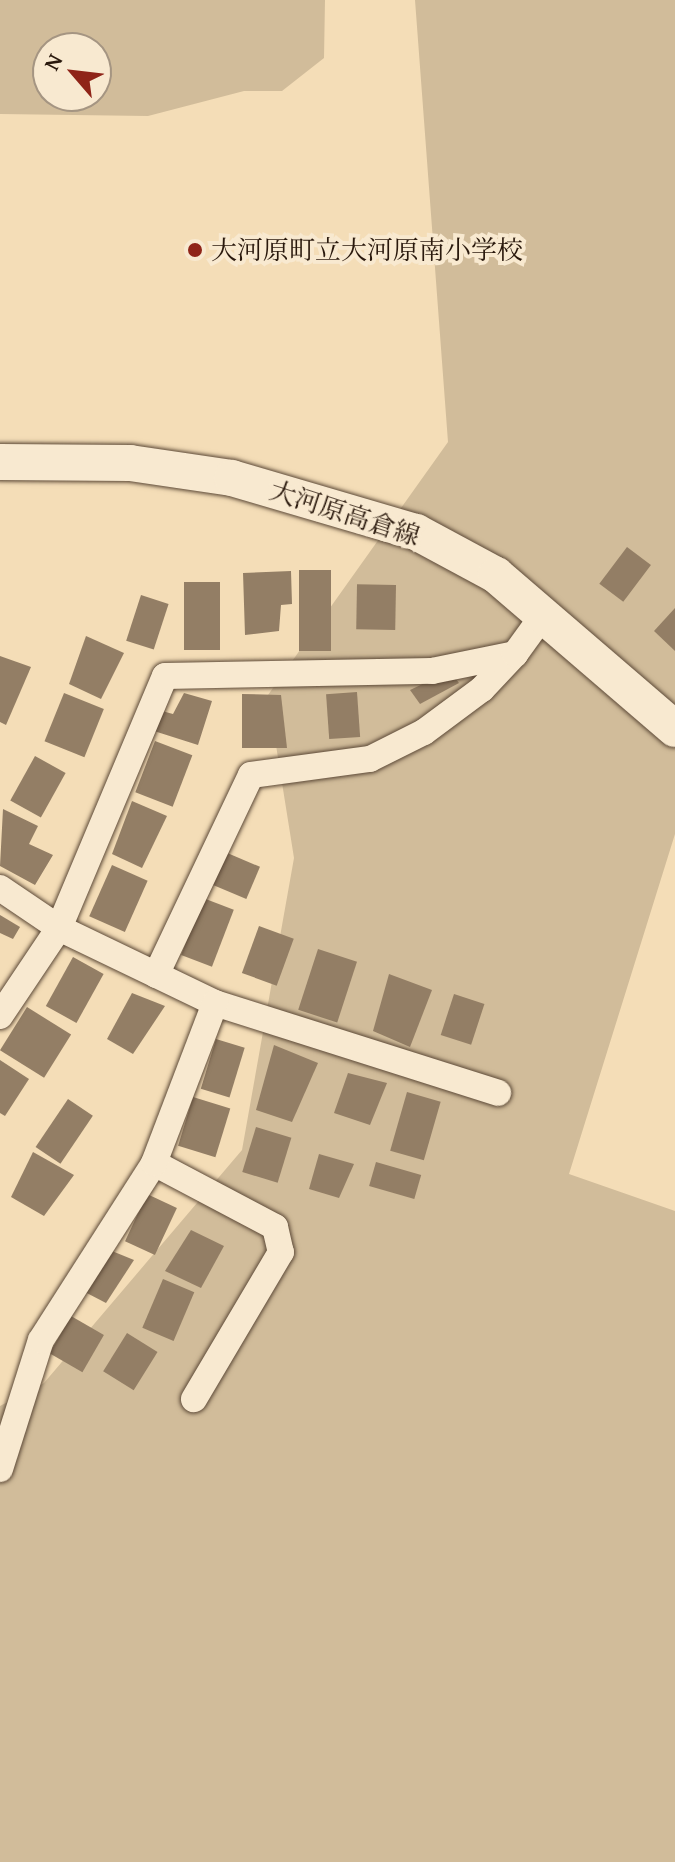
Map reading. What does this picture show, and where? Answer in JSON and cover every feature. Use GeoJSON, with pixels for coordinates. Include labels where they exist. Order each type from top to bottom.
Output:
{"type":"FeatureCollection","features":[{"type":"Feature","properties":{"kind":"main road","name":"大河原高倉線"},"geometry":{"type":"LineString","coordinates":[[0,462],[130,463],[232,478],[332,503],[416,532],[496,575],[675,729]]}},
{"type":"Feature","properties":{"kind":"street"},"geometry":{"type":"LineString","coordinates":[[156,975],[251,775],[370,759],[435,724],[515,654],[544,614]]}},
{"type":"Feature","properties":{"kind":"street"},"geometry":{"type":"LineString","coordinates":[[0,1016],[59,928],[165,676],[432,671],[515,654]]}},
{"type":"Feature","properties":{"kind":"street"},"geometry":{"type":"LineString","coordinates":[[0,888],[59,928],[215,1003],[498,1093]]}},
{"type":"Feature","properties":{"kind":"street"},"geometry":{"type":"LineString","coordinates":[[0,1469],[41,1340],[154,1163],[215,1003]]}},
{"type":"Feature","properties":{"kind":"street"},"geometry":{"type":"LineString","coordinates":[[154,1163],[275,1227],[281,1252],[194,1399]]}},
{"type":"Feature","properties":{"kind":"shaded area"},"geometry":{"type":"Polygon","coordinates":[[[0,0],[325,0],[324,58],[282,91],[244,91],[148,116],[0,114],[0,0]]]}},
{"type":"Feature","properties":{"kind":"shaded area"},"geometry":{"type":"Polygon","coordinates":[[[415,0],[675,0],[675,834],[569,1174],[675,1211],[675,1862],[0,1862],[0,1406],[44,1383],[242,1150],[294,858],[268,695],[448,442],[415,0]]]}},
{"type":"Feature","properties":{"kind":"building"},"geometry":{"type":"Polygon","coordinates":[[[627,547],[651,565],[623,602],[599,584],[627,547]]]}},
{"type":"Feature","properties":{"kind":"building"},"geometry":{"type":"Polygon","coordinates":[[[299,570],[331,570],[331,651],[299,651],[299,570]]]}},
{"type":"Feature","properties":{"kind":"building"},"geometry":{"type":"Polygon","coordinates":[[[291,571],[292,604],[281,605],[279,631],[245,635],[243,573],[291,571]]]}},
{"type":"Feature","properties":{"kind":"building"},"geometry":{"type":"Polygon","coordinates":[[[184,582],[220,582],[220,650],[184,650],[184,582]]]}},
{"type":"Feature","properties":{"kind":"building"},"geometry":{"type":"Polygon","coordinates":[[[357,584],[396,585],[395,630],[356,629],[357,584]]]}},
{"type":"Feature","properties":{"kind":"building"},"geometry":{"type":"Polygon","coordinates":[[[141,595],[169,604],[154,650],[126,641],[141,595]]]}},
{"type":"Feature","properties":{"kind":"building"},"geometry":{"type":"Polygon","coordinates":[[[675,608],[675,651],[654,631],[675,608]]]}},
{"type":"Feature","properties":{"kind":"building"},"geometry":{"type":"Polygon","coordinates":[[[86,636],[124,653],[101,699],[69,684],[86,636]]]}},
{"type":"Feature","properties":{"kind":"building"},"geometry":{"type":"Polygon","coordinates":[[[0,656],[31,667],[6,725],[0,722],[0,656]]]}},
{"type":"Feature","properties":{"kind":"building"},"geometry":{"type":"Polygon","coordinates":[[[450,671],[459,683],[420,704],[410,690],[450,671]]]}},
{"type":"Feature","properties":{"kind":"building"},"geometry":{"type":"Polygon","coordinates":[[[357,692],[360,737],[329,739],[326,694],[357,692]]]}},
{"type":"Feature","properties":{"kind":"building"},"geometry":{"type":"Polygon","coordinates":[[[64,693],[104,709],[84,757],[45,741],[64,693]]]}},
{"type":"Feature","properties":{"kind":"building"},"geometry":{"type":"Polygon","coordinates":[[[184,693],[212,701],[198,745],[154,731],[162,711],[173,714],[184,693]]]}},
{"type":"Feature","properties":{"kind":"building"},"geometry":{"type":"Polygon","coordinates":[[[242,694],[281,695],[287,748],[242,748],[242,694]]]}},
{"type":"Feature","properties":{"kind":"building"},"geometry":{"type":"Polygon","coordinates":[[[155,741],[192,755],[173,807],[135,792],[155,741]]]}},
{"type":"Feature","properties":{"kind":"building"},"geometry":{"type":"Polygon","coordinates":[[[35,756],[66,773],[41,818],[10,801],[35,756]]]}},
{"type":"Feature","properties":{"kind":"building"},"geometry":{"type":"Polygon","coordinates":[[[132,801],[167,816],[142,868],[112,854],[132,801]]]}},
{"type":"Feature","properties":{"kind":"building"},"geometry":{"type":"Polygon","coordinates":[[[3,809],[38,826],[29,844],[53,855],[35,885],[0,866],[3,809]]]}},
{"type":"Feature","properties":{"kind":"building"},"geometry":{"type":"Polygon","coordinates":[[[225,852],[260,867],[246,899],[211,884],[225,852]]]}},
{"type":"Feature","properties":{"kind":"building"},"geometry":{"type":"Polygon","coordinates":[[[112,865],[148,881],[125,932],[89,916],[112,865]]]}},
{"type":"Feature","properties":{"kind":"building"},"geometry":{"type":"Polygon","coordinates":[[[203,898],[234,910],[212,967],[181,955],[203,898]]]}},
{"type":"Feature","properties":{"kind":"building"},"geometry":{"type":"Polygon","coordinates":[[[0,915],[20,927],[13,939],[0,933],[0,915]]]}},
{"type":"Feature","properties":{"kind":"building"},"geometry":{"type":"Polygon","coordinates":[[[259,926],[294,939],[277,986],[242,973],[259,926]]]}},
{"type":"Feature","properties":{"kind":"building"},"geometry":{"type":"Polygon","coordinates":[[[318,949],[357,962],[337,1023],[298,1010],[318,949]]]}},
{"type":"Feature","properties":{"kind":"building"},"geometry":{"type":"Polygon","coordinates":[[[73,957],[104,974],[76,1023],[46,1006],[73,957]]]}},
{"type":"Feature","properties":{"kind":"building"},"geometry":{"type":"Polygon","coordinates":[[[389,974],[432,990],[410,1047],[373,1031],[389,974]]]}},
{"type":"Feature","properties":{"kind":"building"},"geometry":{"type":"Polygon","coordinates":[[[132,993],[165,1006],[133,1054],[107,1039],[132,993]]]}},
{"type":"Feature","properties":{"kind":"building"},"geometry":{"type":"Polygon","coordinates":[[[454,994],[484,1004],[471,1045],[441,1035],[454,994]]]}},
{"type":"Feature","properties":{"kind":"building"},"geometry":{"type":"Polygon","coordinates":[[[27,1007],[71,1035],[44,1078],[0,1050],[27,1007]]]}},
{"type":"Feature","properties":{"kind":"building"},"geometry":{"type":"Polygon","coordinates":[[[216,1039],[245,1048],[229,1097],[201,1089],[216,1039]]]}},
{"type":"Feature","properties":{"kind":"building"},"geometry":{"type":"Polygon","coordinates":[[[274,1045],[318,1063],[292,1122],[256,1110],[274,1045]]]}},
{"type":"Feature","properties":{"kind":"building"},"geometry":{"type":"Polygon","coordinates":[[[0,1060],[29,1079],[5,1116],[0,1113],[0,1060]]]}},
{"type":"Feature","properties":{"kind":"building"},"geometry":{"type":"Polygon","coordinates":[[[348,1073],[387,1083],[370,1125],[334,1113],[348,1073]]]}},
{"type":"Feature","properties":{"kind":"building"},"geometry":{"type":"Polygon","coordinates":[[[407,1092],[441,1102],[424,1160],[390,1151],[407,1092]]]}},
{"type":"Feature","properties":{"kind":"building"},"geometry":{"type":"Polygon","coordinates":[[[193,1097],[230,1108],[215,1157],[178,1146],[193,1097]]]}},
{"type":"Feature","properties":{"kind":"building"},"geometry":{"type":"Polygon","coordinates":[[[68,1099],[93,1116],[60,1164],[36,1147],[68,1099]]]}},
{"type":"Feature","properties":{"kind":"building"},"geometry":{"type":"Polygon","coordinates":[[[256,1127],[291,1138],[278,1183],[242,1172],[256,1127]]]}},
{"type":"Feature","properties":{"kind":"building"},"geometry":{"type":"Polygon","coordinates":[[[33,1152],[74,1175],[44,1216],[11,1197],[33,1152]]]}},
{"type":"Feature","properties":{"kind":"building"},"geometry":{"type":"Polygon","coordinates":[[[319,1154],[354,1164],[339,1198],[309,1189],[319,1154]]]}},
{"type":"Feature","properties":{"kind":"building"},"geometry":{"type":"Polygon","coordinates":[[[376,1162],[421,1175],[414,1199],[369,1186],[376,1162]]]}},
{"type":"Feature","properties":{"kind":"building"},"geometry":{"type":"Polygon","coordinates":[[[147,1194],[177,1208],[155,1255],[125,1241],[147,1194]]]}},
{"type":"Feature","properties":{"kind":"building"},"geometry":{"type":"Polygon","coordinates":[[[191,1230],[224,1246],[201,1288],[165,1271],[191,1230]]]}},
{"type":"Feature","properties":{"kind":"building"},"geometry":{"type":"Polygon","coordinates":[[[107,1249],[134,1260],[106,1303],[81,1290],[107,1249]]]}},
{"type":"Feature","properties":{"kind":"building"},"geometry":{"type":"Polygon","coordinates":[[[163,1279],[194,1292],[174,1341],[142,1328],[163,1279]]]}},
{"type":"Feature","properties":{"kind":"building"},"geometry":{"type":"Polygon","coordinates":[[[71,1316],[104,1335],[82,1372],[50,1353],[71,1316]]]}},
{"type":"Feature","properties":{"kind":"building"},"geometry":{"type":"Polygon","coordinates":[[[127,1333],[158,1352],[134,1390],[103,1371],[127,1333]]]}},
{"type":"Feature","properties":{"kind":"place","name":"大河原町立大河原南小学校"},"geometry":{"type":"Point","coordinates":[195,250]}}]}
